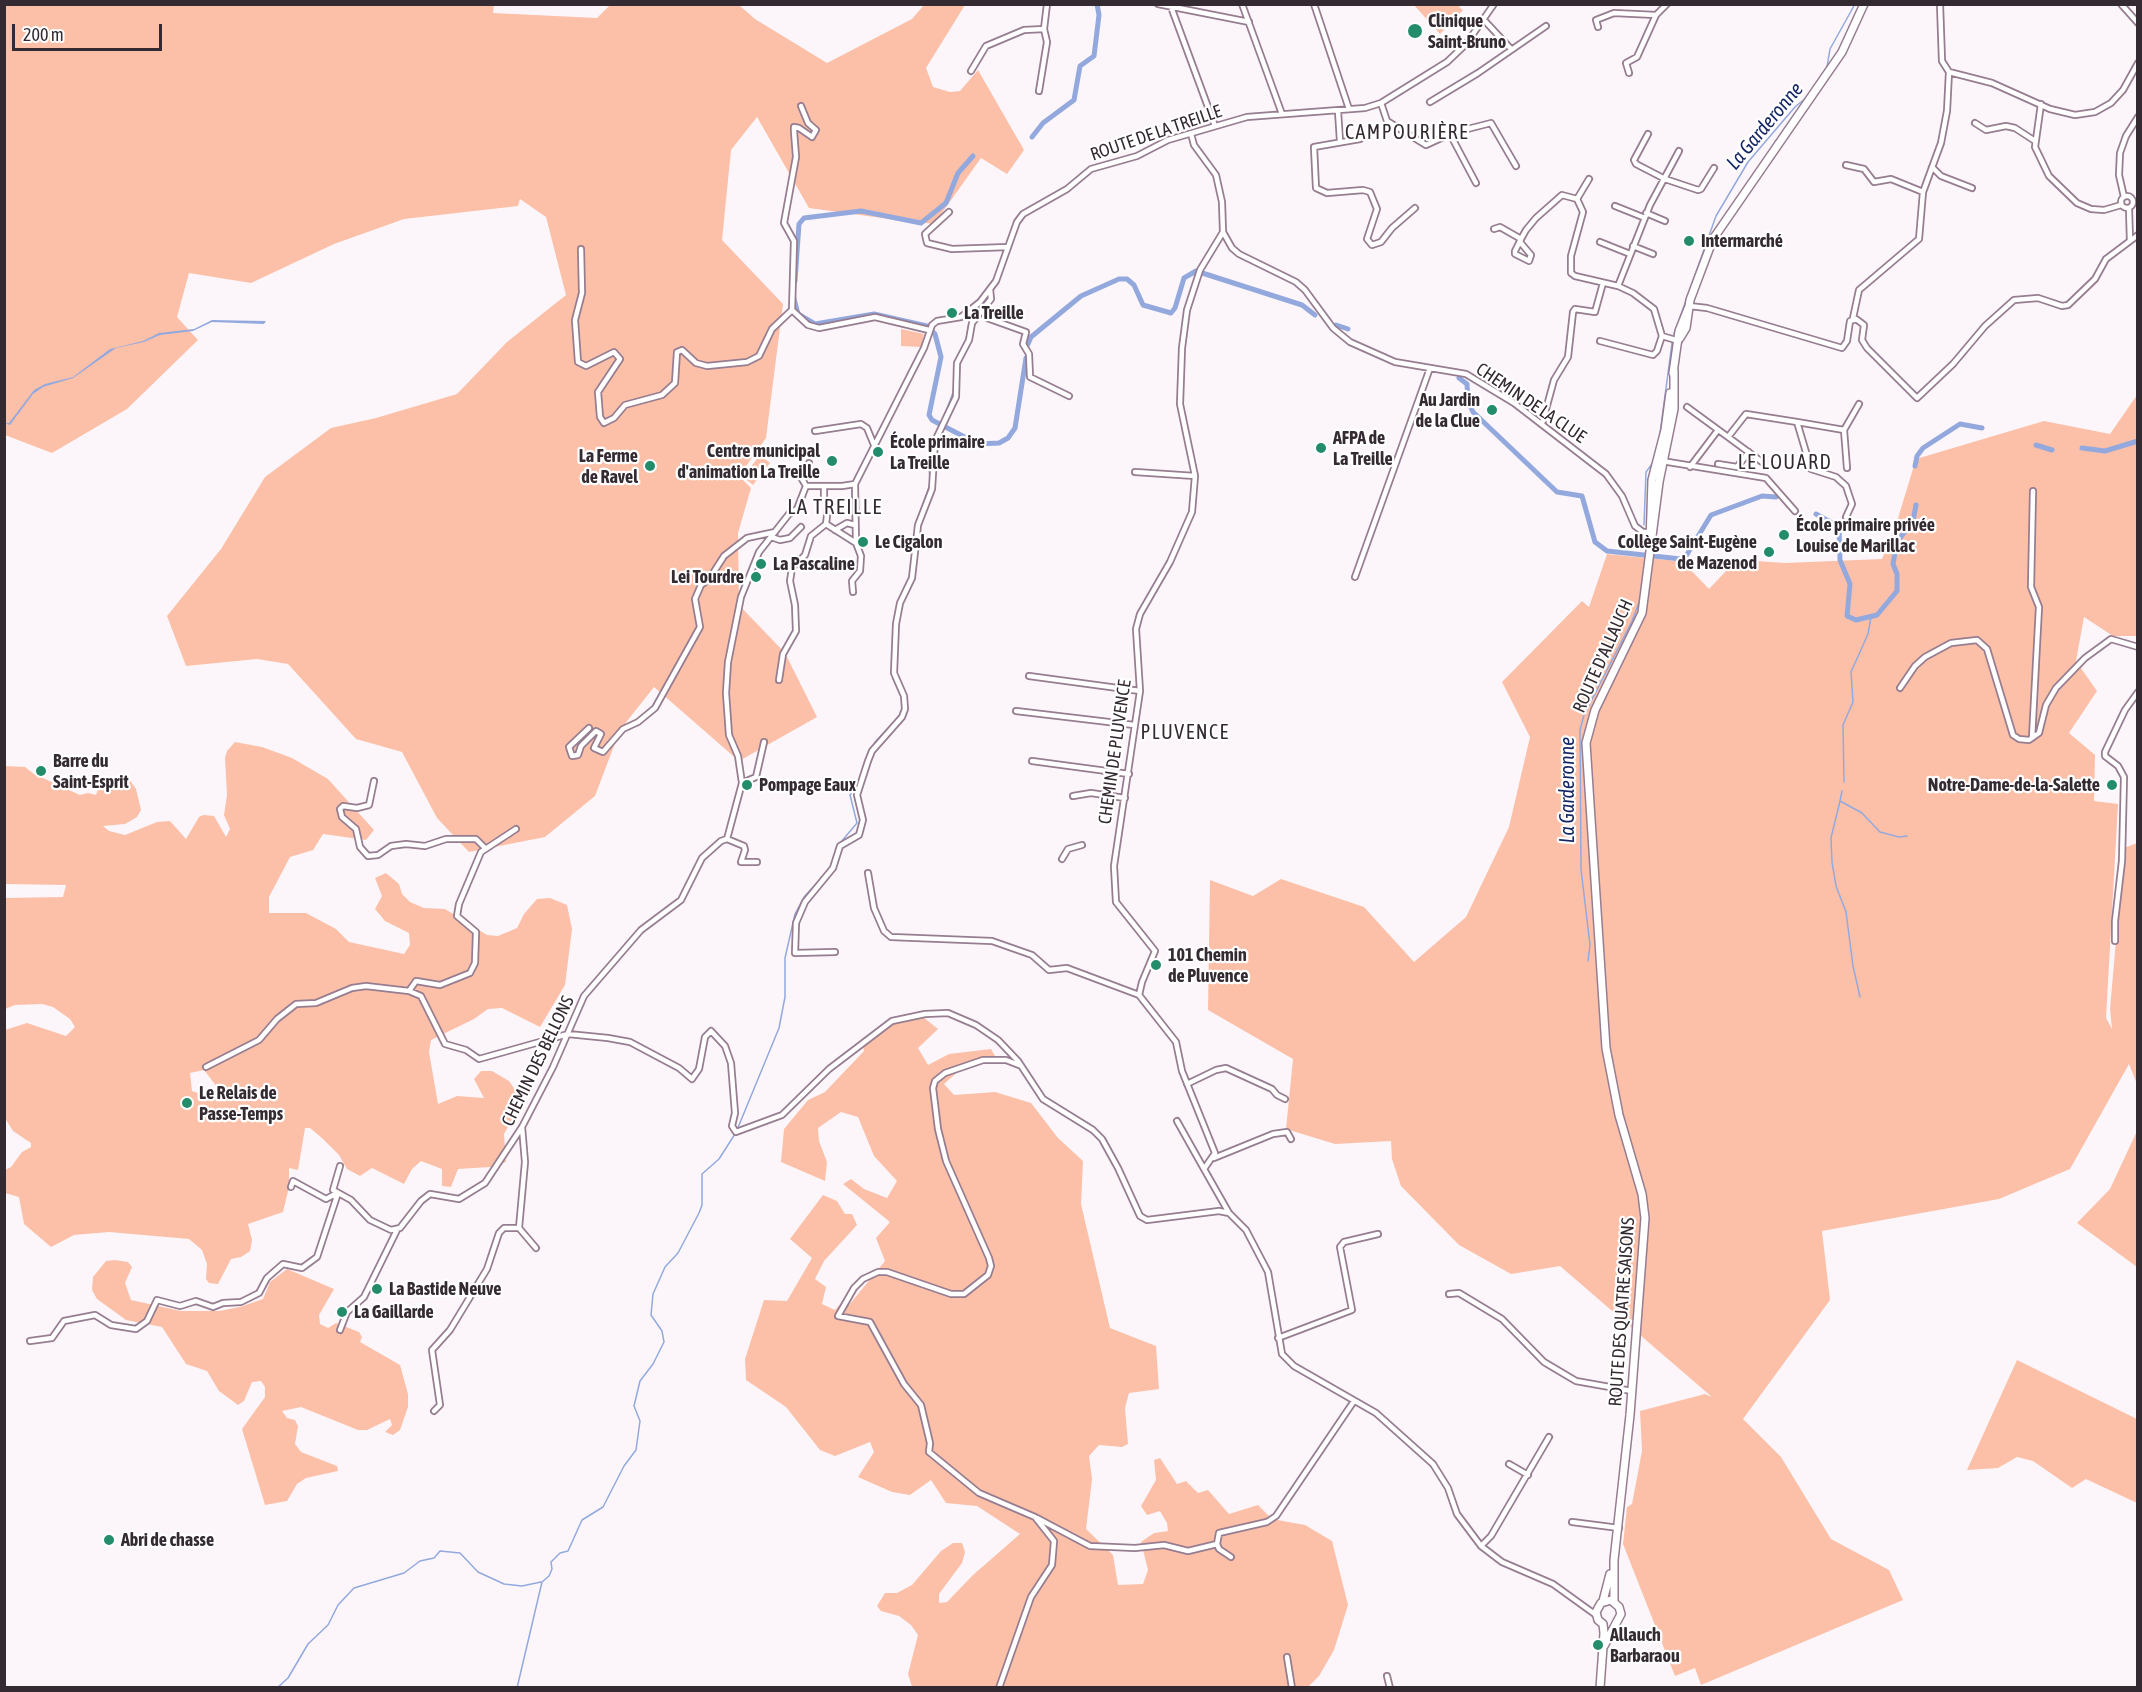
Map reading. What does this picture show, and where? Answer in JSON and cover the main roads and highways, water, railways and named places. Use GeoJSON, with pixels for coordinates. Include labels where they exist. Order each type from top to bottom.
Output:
{"type":"FeatureCollection","features":[{"type":"Feature","properties":{"kind":"main road","name":"ROUTE D'ALLAUCH"},"geometry":{"type":"LineString","coordinates":[[1599,962],[1586,743],[1591,720],[1642,613],[1651,556],[1652,480],[1661,460],[1668,431],[1679,339],[1687,322],[1689,306],[1713,239],[1842,52],[1864,4]]}},
{"type":"Feature","properties":{"kind":"main road","name":"ROUTE DES QUATRE SAISONS"},"geometry":{"type":"LineString","coordinates":[[1599,962],[1611,1082],[1642,1194],[1645,1218],[1619,1528],[1614,1560],[1596,1616],[1603,1624],[1604,1646],[1600,1688]]}},
{"type":"Feature","properties":{"kind":"main road","name":"ROUTE DES QUATRE SAISONS"},"geometry":{"type":"LineString","coordinates":[[1604,1646],[1621,1614],[1614,1602],[1614,1560]]}},
{"type":"Feature","properties":{"kind":"main road"},"geometry":{"type":"LineString","coordinates":[[1601,1603],[1614,1602]]}},
{"type":"Feature","properties":{"kind":"main road"},"geometry":{"type":"LineString","coordinates":[[1603,1624],[1614,1624]]}},
{"type":"Feature","properties":{"kind":"water"},"geometry":{"type":"Polygon","coordinates":[[[212,320],[266,321],[264,324],[212,322],[193,331],[160,335],[144,342],[116,348],[73,378],[43,387],[33,394],[10,425],[5,423],[9,423],[34,390],[45,384],[73,377],[110,349],[143,341],[159,333],[194,329],[212,320]]]}},
{"type":"Feature","properties":{"kind":"waterway"},"geometry":{"type":"LineString","coordinates":[[1032,137],[1043,123],[1074,100],[1080,66],[1094,56],[1099,15],[1097,4]]}},
{"type":"Feature","properties":{"kind":"waterway","name":"La Garderonne"},"geometry":{"type":"LineString","coordinates":[[1827,67],[1830,49],[1855,4]]}},
{"type":"Feature","properties":{"kind":"waterway","name":"La Garderonne"},"geometry":{"type":"LineString","coordinates":[[1674,334],[1716,216],[1748,162],[1795,107],[1806,98]]}},
{"type":"Feature","properties":{"kind":"waterway"},"geometry":{"type":"LineString","coordinates":[[795,281],[799,224],[804,218],[861,211],[921,223],[946,203],[958,173],[973,156]]}},
{"type":"Feature","properties":{"kind":"waterway"},"geometry":{"type":"LineString","coordinates":[[1028,344],[1031,337],[1081,296],[1119,279],[1127,279],[1134,285],[1143,305],[1171,313],[1175,308],[1184,278],[1196,271],[1302,305],[1315,315]]}},
{"type":"Feature","properties":{"kind":"waterway"},"geometry":{"type":"LineString","coordinates":[[794,299],[798,314],[815,324],[874,314],[927,326],[935,334],[941,357],[929,415],[932,420],[978,444],[999,443],[1008,438],[1015,428],[1026,358]]}},
{"type":"Feature","properties":{"kind":"waterway"},"geometry":{"type":"LineString","coordinates":[[943,419],[954,390],[955,362],[966,340],[969,323]]}},
{"type":"Feature","properties":{"kind":"waterway"},"geometry":{"type":"LineString","coordinates":[[1336,325],[1348,329]]}},
{"type":"Feature","properties":{"kind":"waterway","name":"La Garderonne"},"geometry":{"type":"LineString","coordinates":[[1659,441],[1672,343]]}},
{"type":"Feature","properties":{"kind":"waterway"},"geometry":{"type":"LineString","coordinates":[[1459,378],[1467,384],[1468,401],[1473,412],[1557,492],[1582,496],[1595,542],[1607,551],[1681,559],[1686,556],[1711,515],[1762,496],[1776,497]]}},
{"type":"Feature","properties":{"kind":"waterway"},"geometry":{"type":"LineString","coordinates":[[1915,466],[1917,456],[1923,448],[1960,424],[1982,428]]}},
{"type":"Feature","properties":{"kind":"waterway"},"geometry":{"type":"LineString","coordinates":[[2082,448],[2105,451],[2138,441]]}},
{"type":"Feature","properties":{"kind":"waterway"},"geometry":{"type":"LineString","coordinates":[[930,479],[929,467],[933,445]]}},
{"type":"Feature","properties":{"kind":"waterway"},"geometry":{"type":"LineString","coordinates":[[2036,445],[2052,450]]}},
{"type":"Feature","properties":{"kind":"waterway","name":"La Garderonne"},"geometry":{"type":"LineString","coordinates":[[1644,525],[1646,472],[1655,460]]}},
{"type":"Feature","properties":{"kind":"waterway"},"geometry":{"type":"LineString","coordinates":[[913,548],[916,524],[930,484]]}},
{"type":"Feature","properties":{"kind":"waterway"},"geometry":{"type":"LineString","coordinates":[[1816,514],[1839,527],[1840,560],[1850,584],[1847,616],[1856,620],[1877,615],[1897,591],[1897,574],[1893,564],[1897,542],[1913,521],[1916,505]]}},
{"type":"Feature","properties":{"kind":"waterway","name":"La Garderonne"},"geometry":{"type":"LineString","coordinates":[[1645,560],[1645,567]]}},
{"type":"Feature","properties":{"kind":"waterway","name":"La Garderonne"},"geometry":{"type":"LineString","coordinates":[[1588,961],[1590,945],[1581,869],[1580,730],[1584,715],[1632,621],[1640,600],[1644,572]]}},
{"type":"Feature","properties":{"kind":"waterway"},"geometry":{"type":"LineString","coordinates":[[1844,782],[1843,725],[1853,702],[1851,672],[1868,634],[1871,617]]}},
{"type":"Feature","properties":{"kind":"waterway"},"geometry":{"type":"LineString","coordinates":[[892,666],[893,679],[903,701]]}},
{"type":"Feature","properties":{"kind":"waterway"},"geometry":{"type":"LineString","coordinates":[[863,772],[875,742],[895,721]]}},
{"type":"Feature","properties":{"kind":"waterway"},"geometry":{"type":"LineString","coordinates":[[841,842],[857,823],[850,795],[859,782]]}},
{"type":"Feature","properties":{"kind":"waterway"},"geometry":{"type":"LineString","coordinates":[[1842,791],[1840,801],[1862,813],[1880,832],[1899,837],[1907,836]]}},
{"type":"Feature","properties":{"kind":"waterway"},"geometry":{"type":"LineString","coordinates":[[1840,801],[1831,838],[1832,862],[1836,886],[1846,912],[1853,966],[1860,997]]}},
{"type":"Feature","properties":{"kind":"waterway"},"geometry":{"type":"LineString","coordinates":[[737,1130],[779,1028],[785,997],[785,958],[795,914],[804,897],[825,874]]}},
{"type":"Feature","properties":{"kind":"waterway"},"geometry":{"type":"LineString","coordinates":[[517,1688],[542,1582],[549,1576],[552,1569],[551,1562],[560,1553],[568,1551],[582,1520],[603,1507],[624,1466],[636,1450],[640,1421],[634,1406],[640,1381],[653,1364],[664,1342],[662,1331],[651,1315],[653,1294],[665,1267],[678,1253],[699,1213],[702,1205],[702,1174],[719,1159],[735,1134]]}},
{"type":"Feature","properties":{"kind":"waterway"},"geometry":{"type":"LineString","coordinates":[[277,1688],[288,1678],[308,1644],[328,1625],[338,1605],[354,1588],[404,1573],[420,1561],[434,1558],[440,1551],[460,1553],[478,1572],[504,1584],[522,1586],[541,1582]]}},
{"type":"Feature","properties":{"kind":"place","name":"Clinique Saint-Bruno"},"geometry":{"type":"Point","coordinates":[1415,31]}},
{"type":"Feature","properties":{"kind":"place","name":"Intermarché"},"geometry":{"type":"Point","coordinates":[1689,241]}},
{"type":"Feature","properties":{"kind":"place","name":"La Treille"},"geometry":{"type":"Point","coordinates":[952,313]}},
{"type":"Feature","properties":{"kind":"place","name":"Au Jardin de la Clue"},"geometry":{"type":"Point","coordinates":[1492,410]}},
{"type":"Feature","properties":{"kind":"place","name":"AFPA de La Treille"},"geometry":{"type":"Point","coordinates":[1321,448]}},
{"type":"Feature","properties":{"kind":"place","name":"École primaire La Treille"},"geometry":{"type":"Point","coordinates":[878,452]}},
{"type":"Feature","properties":{"kind":"place","name":"Centre municipal d'animation La Treille"},"geometry":{"type":"Point","coordinates":[832,461]}},
{"type":"Feature","properties":{"kind":"place","name":"La Ferme de Ravel"},"geometry":{"type":"Point","coordinates":[650,466]}},
{"type":"Feature","properties":{"kind":"place","name":"École primaire privée Louise de Marillac"},"geometry":{"type":"Point","coordinates":[1784,535]}},
{"type":"Feature","properties":{"kind":"place","name":"Le Cigalon"},"geometry":{"type":"Point","coordinates":[863,542]}},
{"type":"Feature","properties":{"kind":"place","name":"Collège Saint-Eugène de Mazenod"},"geometry":{"type":"Point","coordinates":[1769,552]}},
{"type":"Feature","properties":{"kind":"place","name":"La Pascaline"},"geometry":{"type":"Point","coordinates":[761,564]}},
{"type":"Feature","properties":{"kind":"place","name":"Lei Tourdre"},"geometry":{"type":"Point","coordinates":[756,577]}},
{"type":"Feature","properties":{"kind":"place","name":"Barre du Saint-Esprit"},"geometry":{"type":"Point","coordinates":[41,771]}},
{"type":"Feature","properties":{"kind":"place","name":"Pompage Eaux"},"geometry":{"type":"Point","coordinates":[747,785]}},
{"type":"Feature","properties":{"kind":"place","name":"Notre-Dame-de-la-Salette"},"geometry":{"type":"Point","coordinates":[2112,785]}},
{"type":"Feature","properties":{"kind":"place","name":"101 Chemin de Pluvence"},"geometry":{"type":"Point","coordinates":[1156,965]}},
{"type":"Feature","properties":{"kind":"place","name":"Le Relais de Passe-Temps"},"geometry":{"type":"Point","coordinates":[187,1103]}},
{"type":"Feature","properties":{"kind":"place","name":"La Bastide Neuve"},"geometry":{"type":"Point","coordinates":[377,1289]}},
{"type":"Feature","properties":{"kind":"place","name":"La Gaillarde"},"geometry":{"type":"Point","coordinates":[342,1312]}},
{"type":"Feature","properties":{"kind":"place","name":"Abri de chasse"},"geometry":{"type":"Point","coordinates":[109,1540]}},
{"type":"Feature","properties":{"kind":"place","name":"Allauch Barbaraou"},"geometry":{"type":"Point","coordinates":[1598,1645]}},
{"type":"Feature","properties":{"kind":"district","name":"CAMPOURIÈRE"},"geometry":{"type":"Point","coordinates":[1407,133]}},
{"type":"Feature","properties":{"kind":"district","name":"LE LOUARD"},"geometry":{"type":"Point","coordinates":[1785,463]}},
{"type":"Feature","properties":{"kind":"district","name":"LA TREILLE"},"geometry":{"type":"Point","coordinates":[835,507]}},
{"type":"Feature","properties":{"kind":"district","name":"PLUVENCE"},"geometry":{"type":"Point","coordinates":[1185,733]}}]}
